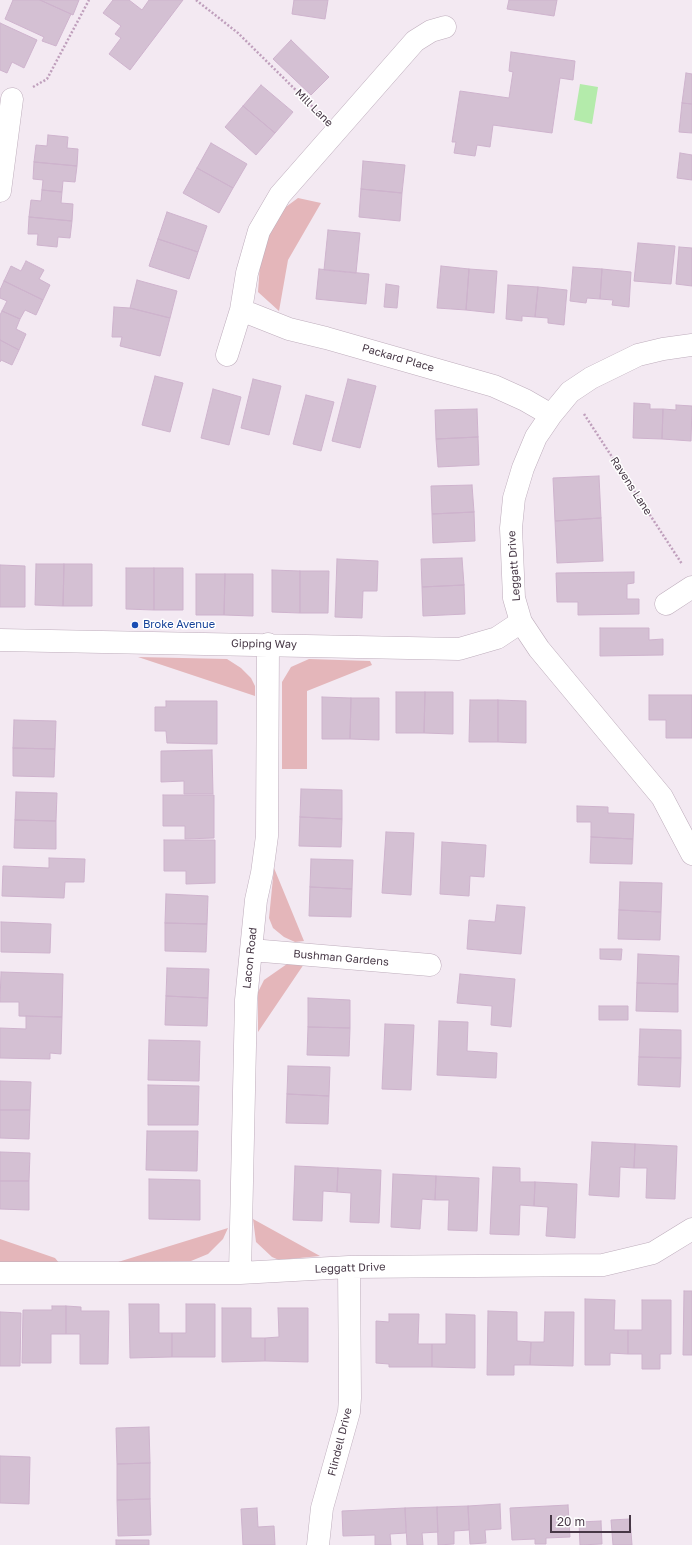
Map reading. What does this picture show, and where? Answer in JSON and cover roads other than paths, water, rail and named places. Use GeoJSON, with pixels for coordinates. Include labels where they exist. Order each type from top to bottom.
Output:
{"type":"FeatureCollection","features":[{"type":"Feature","properties":{"kind":"street","name":"Mill Lane"},"geometry":{"type":"LineString","coordinates":[[241,310],[247,272],[259,231],[280,195],[414,41],[431,32],[445,27]]}},
{"type":"Feature","properties":{"kind":"street"},"geometry":{"type":"LineString","coordinates":[[0,191],[12,99]]}},
{"type":"Feature","properties":{"kind":"street"},"geometry":{"type":"LineString","coordinates":[[227,356],[241,310]]}},
{"type":"Feature","properties":{"kind":"street","name":"Packard Place"},"geometry":{"type":"LineString","coordinates":[[241,310],[289,329],[326,338],[494,386],[525,400],[551,415]]}},
{"type":"Feature","properties":{"kind":"street","name":"Leggatt Drive"},"geometry":{"type":"LineString","coordinates":[[692,345],[663,348],[638,355],[591,378],[570,392],[551,415],[533,444],[523,468],[514,498],[511,528],[514,598],[521,622],[539,649],[662,797],[692,854]]}},
{"type":"Feature","properties":{"kind":"street"},"geometry":{"type":"LineString","coordinates":[[666,604],[692,587]]}},
{"type":"Feature","properties":{"kind":"street","name":"Gipping Way"},"geometry":{"type":"LineString","coordinates":[[0,640],[268,644],[459,649],[497,638],[521,622]]}},
{"type":"Feature","properties":{"kind":"street","name":"Lacon Road"},"geometry":{"type":"LineString","coordinates":[[240,1273],[246,1000],[256,900],[262,873],[267,836],[268,644]]}},
{"type":"Feature","properties":{"kind":"street","name":"Bushman Gardens"},"geometry":{"type":"LineString","coordinates":[[251,950],[430,965]]}},
{"type":"Feature","properties":{"kind":"street","name":"Leggatt Drive"},"geometry":{"type":"LineString","coordinates":[[0,1273],[240,1273],[349,1266],[603,1265],[653,1253],[692,1229]]}},
{"type":"Feature","properties":{"kind":"street","name":"Flindell Drive"},"geometry":{"type":"LineString","coordinates":[[318,1545],[322,1508],[346,1428],[350,1405],[349,1266]]}},
{"type":"Feature","properties":{"kind":"place","name":"Broke Avenue"},"geometry":{"type":"Point","coordinates":[135,625]}}]}
